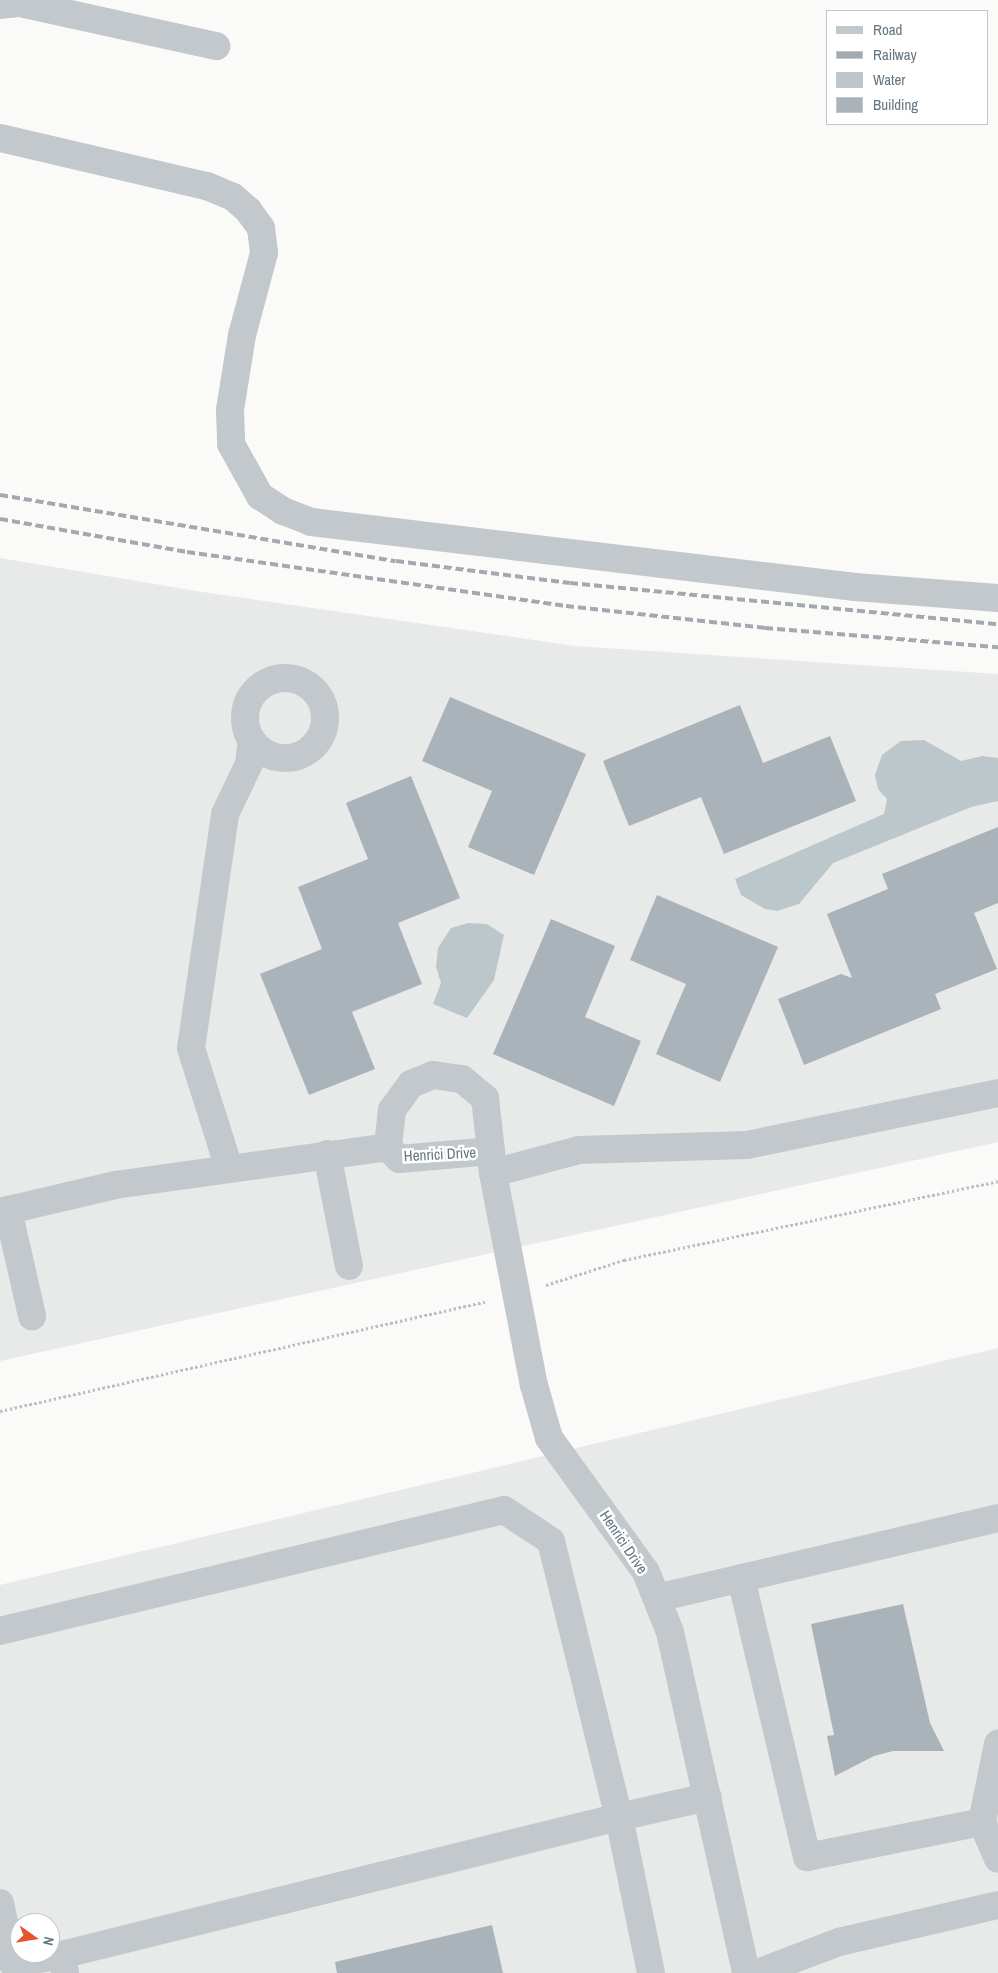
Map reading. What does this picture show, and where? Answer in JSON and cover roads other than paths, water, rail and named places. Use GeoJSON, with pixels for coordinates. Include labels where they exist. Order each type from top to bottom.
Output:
{"type":"FeatureCollection","features":[{"type":"Feature","properties":{"kind":"street"},"geometry":{"type":"LineString","coordinates":[[0,5],[20,3],[216,46]]}},
{"type":"Feature","properties":{"kind":"street"},"geometry":{"type":"LineString","coordinates":[[0,138],[207,186],[233,197],[248,210],[261,228],[264,254],[242,334],[230,410],[231,444],[260,496],[283,511],[321,523],[856,587],[998,598]]}},
{"type":"Feature","properties":{"kind":"street"},"geometry":{"type":"LineString","coordinates":[[229,1168],[191,1048],[225,814],[249,764],[252,742]]}},
{"type":"Feature","properties":{"kind":"street","name":"Henrici Drive"},"geometry":{"type":"LineString","coordinates":[[492,1162],[399,1159],[388,1147],[392,1110],[411,1084],[433,1074],[462,1079],[485,1098],[492,1162],[516,1294],[549,1438],[646,1572],[670,1632],[746,1973]]}},
{"type":"Feature","properties":{"kind":"street"},"geometry":{"type":"LineString","coordinates":[[492,1162],[578,1150],[747,1145],[998,1092]]}},
{"type":"Feature","properties":{"kind":"street"},"geometry":{"type":"LineString","coordinates":[[32,1316],[4,1211],[115,1184],[388,1147]]}},
{"type":"Feature","properties":{"kind":"street"},"geometry":{"type":"LineString","coordinates":[[327,1154],[349,1266]]}},
{"type":"Feature","properties":{"kind":"street"},"geometry":{"type":"LineString","coordinates":[[0,1631],[504,1510],[551,1542],[619,1817],[651,1973]]}},
{"type":"Feature","properties":{"kind":"street"},"geometry":{"type":"LineString","coordinates":[[656,1598],[998,1518]]}},
{"type":"Feature","properties":{"kind":"street"},"geometry":{"type":"LineString","coordinates":[[741,1578],[807,1857],[982,1822]]}},
{"type":"Feature","properties":{"kind":"street"},"geometry":{"type":"LineString","coordinates":[[998,1744],[982,1822],[998,1859]]}},
{"type":"Feature","properties":{"kind":"street"},"geometry":{"type":"LineString","coordinates":[[0,1903],[12,1964],[63,1964],[619,1817],[708,1797]]}},
{"type":"Feature","properties":{"kind":"street"},"geometry":{"type":"LineString","coordinates":[[757,1973],[839,1942],[998,1905]]}},
{"type":"Feature","properties":{"kind":"water"},"geometry":{"type":"Polygon","coordinates":[[[924,740],[961,761],[982,756],[998,758],[998,801],[971,807],[833,863],[799,904],[777,911],[765,909],[741,895],[735,879],[884,814],[887,799],[878,789],[875,775],[882,755],[901,741],[924,740]]]}},
{"type":"Feature","properties":{"kind":"water"},"geometry":{"type":"Polygon","coordinates":[[[468,923],[487,924],[504,935],[494,980],[467,1018],[433,1004],[441,983],[436,967],[438,948],[451,928],[468,923]]]}},
{"type":"Feature","properties":{"kind":"railway"},"geometry":{"type":"LineString","coordinates":[[0,495],[396,561],[570,583],[998,624]]}},
{"type":"Feature","properties":{"kind":"railway"},"geometry":{"type":"LineString","coordinates":[[0,519],[187,552],[566,606],[765,628],[998,647]]}}]}
